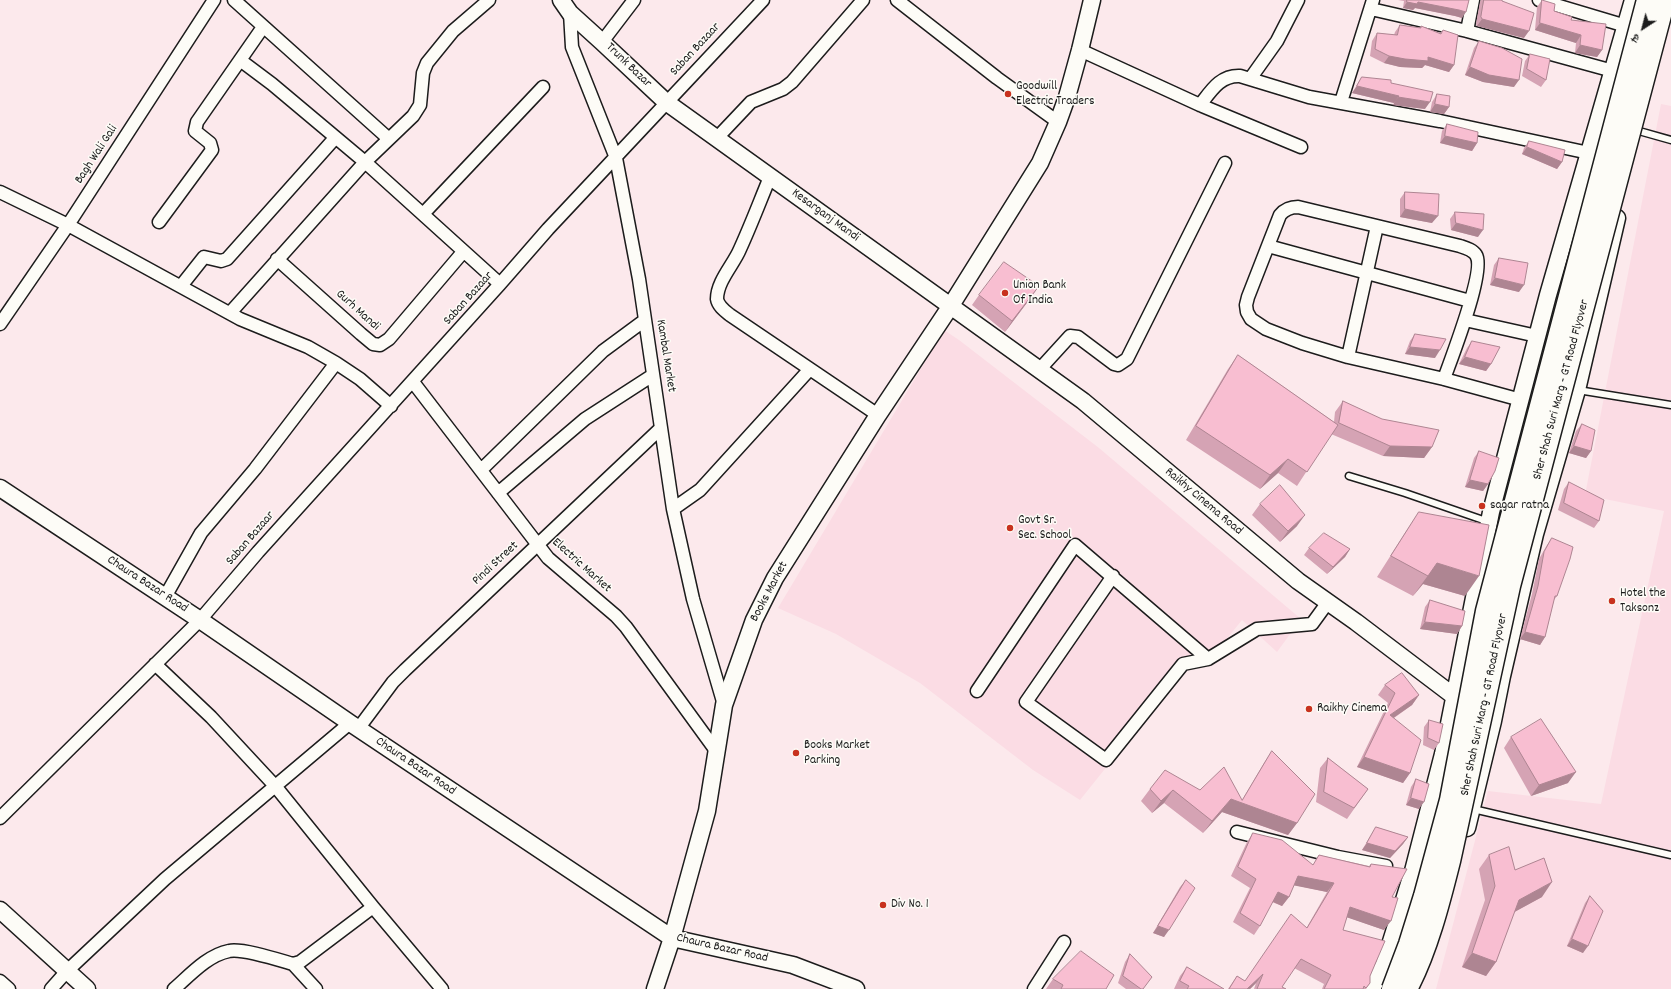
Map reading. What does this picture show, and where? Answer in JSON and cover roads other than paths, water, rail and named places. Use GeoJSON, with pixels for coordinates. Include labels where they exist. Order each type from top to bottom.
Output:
{"type":"FeatureCollection","features":[{"type":"Feature","properties":{"kind":"main road","name":"Sher Shah Suri Marg - GT Road Flyover"},"geometry":{"type":"LineString","coordinates":[[1392,989],[1420,910],[1450,800],[1492,589],[1647,0]]}},
{"type":"Feature","properties":{"kind":"main road","name":"Sher Shah Suri Marg - GT Road Flyover"},"geometry":{"type":"LineString","coordinates":[[1414,989],[1415,975],[1439,904],[1450,861],[1510,586],[1664,0]]}},
{"type":"Feature","properties":{"kind":"street","name":"Bagh Wali Gali"},"geometry":{"type":"LineString","coordinates":[[0,324],[68,225],[214,0]]}},
{"type":"Feature","properties":{"kind":"street"},"geometry":{"type":"LineString","coordinates":[[234,0],[389,139]]}},
{"type":"Feature","properties":{"kind":"street"},"geometry":{"type":"LineString","coordinates":[[230,313],[365,162],[416,111],[420,105],[423,73],[432,56],[453,32],[489,0]]}},
{"type":"Feature","properties":{"kind":"street"},"geometry":{"type":"LineString","coordinates":[[602,42],[634,0]]}},
{"type":"Feature","properties":{"kind":"street","name":"Saban Bazaar"},"geometry":{"type":"LineString","coordinates":[[0,818],[200,620],[258,552],[391,406],[548,229],[763,0]]}},
{"type":"Feature","properties":{"kind":"street"},"geometry":{"type":"LineString","coordinates":[[716,139],[751,102],[783,89],[792,82],[863,0]]}},
{"type":"Feature","properties":{"kind":"street"},"geometry":{"type":"LineString","coordinates":[[897,0],[997,78],[1058,122]]}},
{"type":"Feature","properties":{"kind":"street","name":"Books Market"},"geometry":{"type":"LineString","coordinates":[[655,989],[672,938],[707,811],[724,705],[754,620],[764,597],[878,415],[950,307],[1040,163],[1058,122],[1080,50],[1092,0]]}},
{"type":"Feature","properties":{"kind":"street"},"geometry":{"type":"LineString","coordinates":[[1250,79],[1277,41],[1298,0]]}},
{"type":"Feature","properties":{"kind":"street"},"geometry":{"type":"LineString","coordinates":[[1467,31],[1474,0]]}},
{"type":"Feature","properties":{"kind":"street"},"geometry":{"type":"LineString","coordinates":[[1539,0],[1626,26]]}},
{"type":"Feature","properties":{"kind":"street"},"geometry":{"type":"LineString","coordinates":[[1372,989],[1384,964],[1413,871],[1443,754],[1489,522],[1538,336],[1633,0]]}},
{"type":"Feature","properties":{"kind":"street"},"geometry":{"type":"LineString","coordinates":[[1384,964],[1414,989],[1428,966],[1472,808],[1535,534],[1577,390],[1619,208],[1671,3]]}},
{"type":"Feature","properties":{"kind":"street"},"geometry":{"type":"LineString","coordinates":[[1341,102],[1372,4],[1613,71]]}},
{"type":"Feature","properties":{"kind":"street","name":"Trunk Bazar"},"geometry":{"type":"LineString","coordinates":[[565,7],[666,102],[700,128]]}},
{"type":"Feature","properties":{"kind":"street","name":"Kambal Market"},"geometry":{"type":"LineString","coordinates":[[565,7],[572,47],[616,158],[639,279],[673,509],[693,599],[724,705]]}},
{"type":"Feature","properties":{"kind":"street"},"geometry":{"type":"LineString","coordinates":[[159,222],[212,150],[210,143],[195,131],[194,127],[263,27]]}},
{"type":"Feature","properties":{"kind":"street"},"geometry":{"type":"LineString","coordinates":[[1080,50],[1200,105],[1301,147]]}},
{"type":"Feature","properties":{"kind":"street"},"geometry":{"type":"LineString","coordinates":[[240,60],[272,84],[365,162],[500,284]]}},
{"type":"Feature","properties":{"kind":"street"},"geometry":{"type":"LineString","coordinates":[[1200,105],[1220,81],[1232,76],[1250,79],[1309,98],[1341,102],[1440,121],[1589,153]]}},
{"type":"Feature","properties":{"kind":"street"},"geometry":{"type":"LineString","coordinates":[[423,214],[543,87]]}},
{"type":"Feature","properties":{"kind":"street","name":"Kesarganj Mandi"},"geometry":{"type":"LineString","coordinates":[[700,128],[950,307]]}},
{"type":"Feature","properties":{"kind":"street"},"geometry":{"type":"LineString","coordinates":[[181,286],[204,257],[221,261],[227,259],[335,138]]}},
{"type":"Feature","properties":{"kind":"street"},"geometry":{"type":"LineString","coordinates":[[1039,370],[1070,336],[1078,337],[1114,364],[1118,365],[1127,359],[1225,163]]}},
{"type":"Feature","properties":{"kind":"street"},"geometry":{"type":"LineString","coordinates":[[770,177],[740,249],[721,284],[717,301],[730,316],[878,415]]}},
{"type":"Feature","properties":{"kind":"street"},"geometry":{"type":"LineString","coordinates":[[0,192],[68,225],[230,313],[261,328],[308,347],[336,362],[360,379],[391,406]]}},
{"type":"Feature","properties":{"kind":"street"},"geometry":{"type":"LineString","coordinates":[[1444,379],[1465,320],[1478,270],[1476,256],[1471,250],[1460,246],[1298,207],[1291,207],[1284,210],[1280,215],[1246,305],[1247,312],[1251,319],[1266,329],[1319,349],[1444,379],[1521,400]]}},
{"type":"Feature","properties":{"kind":"street"},"geometry":{"type":"LineString","coordinates":[[1348,357],[1377,226]]}},
{"type":"Feature","properties":{"kind":"street"},"geometry":{"type":"LineString","coordinates":[[1268,246],[1366,274],[1470,301]]}},
{"type":"Feature","properties":{"kind":"street","name":"Gurh Mandi"},"geometry":{"type":"LineString","coordinates":[[277,259],[361,334],[373,344],[380,345],[389,339],[463,252]]}},
{"type":"Feature","properties":{"kind":"street","name":"Raikhy Cinema Road"},"geometry":{"type":"LineString","coordinates":[[950,307],[1083,401],[1256,547],[1455,698]]}},
{"type":"Feature","properties":{"kind":"street"},"geometry":{"type":"LineString","coordinates":[[481,470],[603,351],[645,320]]}},
{"type":"Feature","properties":{"kind":"street"},"geometry":{"type":"LineString","coordinates":[[1465,320],[1538,336]]}},
{"type":"Feature","properties":{"kind":"street"},"geometry":{"type":"LineString","coordinates":[[165,597],[201,532],[255,469],[336,362]]}},
{"type":"Feature","properties":{"kind":"street"},"geometry":{"type":"LineString","coordinates":[[673,509],[700,490],[810,370]]}},
{"type":"Feature","properties":{"kind":"street"},"geometry":{"type":"LineString","coordinates":[[498,494],[585,419],[653,375]]}},
{"type":"Feature","properties":{"kind":"street","name":"Electric Market"},"geometry":{"type":"LineString","coordinates":[[412,382],[481,470],[537,545],[565,573],[616,616],[626,627],[716,752]]}},
{"type":"Feature","properties":{"kind":"street","name":"Pindi Street"},"geometry":{"type":"LineString","coordinates":[[51,989],[66,971],[165,879],[276,787],[354,726],[405,670],[662,428]]}},
{"type":"Feature","properties":{"kind":"street","name":"Chaura Bazar Road"},"geometry":{"type":"LineString","coordinates":[[0,488],[200,620],[354,726],[672,938],[793,965],[856,989]]}},
{"type":"Feature","properties":{"kind":"street"},"geometry":{"type":"LineString","coordinates":[[977,691],[1075,545],[1208,659]]}},
{"type":"Feature","properties":{"kind":"street"},"geometry":{"type":"LineString","coordinates":[[1113,576],[1026,702],[1106,760],[1183,664],[1208,659],[1257,629],[1312,624],[1328,602]]}},
{"type":"Feature","properties":{"kind":"street"},"geometry":{"type":"LineString","coordinates":[[156,664],[211,717],[276,787],[373,907],[442,989]]}},
{"type":"Feature","properties":{"kind":"street"},"geometry":{"type":"LineString","coordinates":[[1237,832],[1338,857],[1413,871]]}},
{"type":"Feature","properties":{"kind":"street"},"geometry":{"type":"LineString","coordinates":[[174,989],[204,963],[218,954],[230,950],[293,964],[300,962],[308,958],[373,907]]}},
{"type":"Feature","properties":{"kind":"street"},"geometry":{"type":"LineString","coordinates":[[0,910],[87,989]]}},
{"type":"Feature","properties":{"kind":"street"},"geometry":{"type":"LineString","coordinates":[[1034,989],[1064,942]]}},
{"type":"Feature","properties":{"kind":"street"},"geometry":{"type":"LineString","coordinates":[[293,964],[316,989]]}},
{"type":"Feature","properties":{"kind":"street"},"geometry":{"type":"LineString","coordinates":[[0,981],[9,989]]}},
{"type":"Feature","properties":{"kind":"lane"},"geometry":{"type":"LineString","coordinates":[[1639,131],[1671,140]]}},
{"type":"Feature","properties":{"kind":"lane"},"geometry":{"type":"LineString","coordinates":[[1577,390],[1671,405]]}},
{"type":"Feature","properties":{"kind":"lane"},"geometry":{"type":"LineString","coordinates":[[1349,476],[1405,493],[1489,522]]}},
{"type":"Feature","properties":{"kind":"lane"},"geometry":{"type":"LineString","coordinates":[[1472,808],[1671,855]]}},
{"type":"Feature","properties":{"kind":"place","name":"Goodwill Electric Traders"},"geometry":{"type":"Point","coordinates":[1008,94]}},
{"type":"Feature","properties":{"kind":"place","name":"Union Bank Of India"},"geometry":{"type":"Point","coordinates":[1005,293]}},
{"type":"Feature","properties":{"kind":"place","name":"sagar ratna"},"geometry":{"type":"Point","coordinates":[1482,506]}},
{"type":"Feature","properties":{"kind":"place","name":"Govt Sr. Sec. School"},"geometry":{"type":"Point","coordinates":[1010,528]}},
{"type":"Feature","properties":{"kind":"place","name":"Hotel the Taksonz"},"geometry":{"type":"Point","coordinates":[1612,601]}},
{"type":"Feature","properties":{"kind":"place","name":"Raikhy Cinema"},"geometry":{"type":"Point","coordinates":[1309,709]}},
{"type":"Feature","properties":{"kind":"place","name":"Books Market Parking"},"geometry":{"type":"Point","coordinates":[796,753]}},
{"type":"Feature","properties":{"kind":"place","name":"Div No. 1"},"geometry":{"type":"Point","coordinates":[883,905]}}]}
